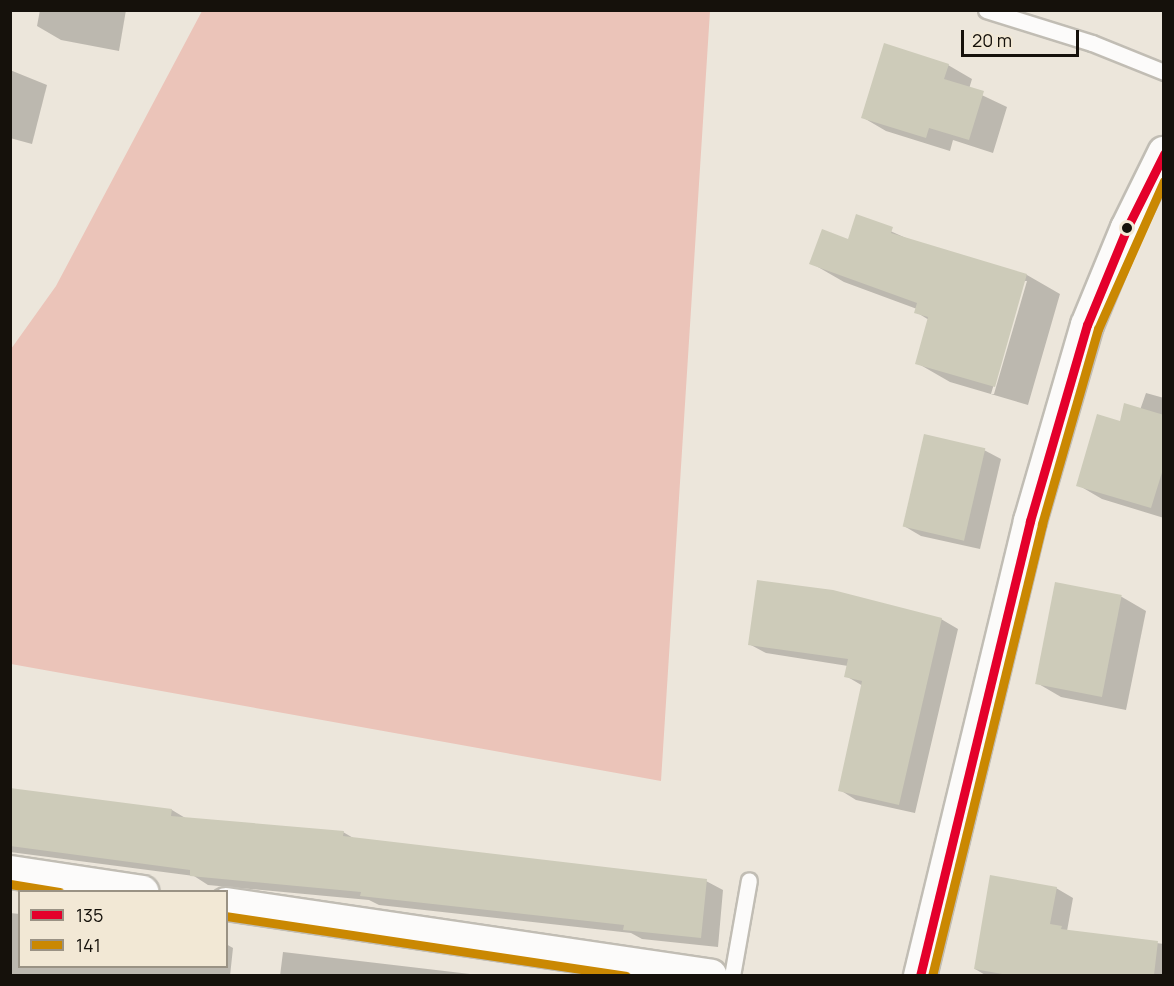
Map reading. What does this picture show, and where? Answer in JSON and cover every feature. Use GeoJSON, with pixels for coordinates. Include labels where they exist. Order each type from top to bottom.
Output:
{"type":"FeatureCollection","features":[{"type":"Feature","properties":{"kind":"street"},"geometry":{"type":"LineString","coordinates":[[920,975],[1029,522],[1078,358],[1127,228],[1164,153]]}},
{"type":"Feature","properties":{"kind":"street"},"geometry":{"type":"LineString","coordinates":[[10,872],[136,890]]}},
{"type":"Feature","properties":{"kind":"street"},"geometry":{"type":"LineString","coordinates":[[228,904],[711,975]]}},
{"type":"Feature","properties":{"kind":"lane"},"geometry":{"type":"LineString","coordinates":[[986,10],[1092,43],[1164,72]]}},
{"type":"Feature","properties":{"kind":"lane"},"geometry":{"type":"LineString","coordinates":[[732,975],[749,880]]}},
{"type":"Feature","properties":{"kind":"shaded area"},"geometry":{"type":"Polygon","coordinates":[[[202,11],[710,11],[661,781],[11,664],[11,349],[56,286],[202,11]]]}},
{"type":"Feature","properties":{"kind":"building"},"geometry":{"type":"Polygon","coordinates":[[[884,43],[949,64],[944,79],[984,91],[969,140],[929,128],[926,138],[861,118],[884,43]]]}},
{"type":"Feature","properties":{"kind":"building"},"geometry":{"type":"Polygon","coordinates":[[[856,214],[893,227],[891,233],[1027,274],[995,387],[915,364],[928,317],[914,313],[917,303],[809,264],[822,229],[848,239],[856,214]]]}},
{"type":"Feature","properties":{"kind":"building"},"geometry":{"type":"Polygon","coordinates":[[[1124,403],[1164,415],[1164,466],[1151,508],[1076,486],[1097,414],[1120,421],[1124,403]]]}},
{"type":"Feature","properties":{"kind":"building"},"geometry":{"type":"Polygon","coordinates":[[[924,434],[985,448],[964,541],[903,527],[924,434]]]}},
{"type":"Feature","properties":{"kind":"building"},"geometry":{"type":"Polygon","coordinates":[[[757,580],[833,590],[942,618],[899,805],[838,791],[862,681],[844,677],[848,659],[748,645],[757,580]]]}},
{"type":"Feature","properties":{"kind":"building"},"geometry":{"type":"Polygon","coordinates":[[[1055,582],[1122,595],[1102,697],[1035,684],[1055,582]]]}},
{"type":"Feature","properties":{"kind":"building"},"geometry":{"type":"Polygon","coordinates":[[[10,788],[172,809],[171,816],[344,831],[343,836],[707,879],[701,938],[623,930],[624,925],[360,896],[361,892],[190,876],[190,870],[10,846],[10,788]]]}},
{"type":"Feature","properties":{"kind":"building"},"geometry":{"type":"Polygon","coordinates":[[[990,875],[1057,887],[1050,924],[1062,926],[1061,929],[1158,941],[1154,975],[1008,975],[974,969],[990,875]]]}},
{"type":"Feature","properties":{"kind":"transit line","name":"135"},"geometry":{"type":"LineString","coordinates":[[920,976],[1030,521],[1087,325],[1127,228],[1164,154]]}},
{"type":"Feature","properties":{"kind":"transit line","name":"141"},"geometry":{"type":"LineString","coordinates":[[932,976],[1042,524],[1098,329],[1164,181]]}},
{"type":"Feature","properties":{"kind":"transit line","name":"141"},"geometry":{"type":"LineString","coordinates":[[10,884],[47,890]]}},
{"type":"Feature","properties":{"kind":"transit line","name":"141"},"geometry":{"type":"LineString","coordinates":[[228,916],[626,976]]}}]}
